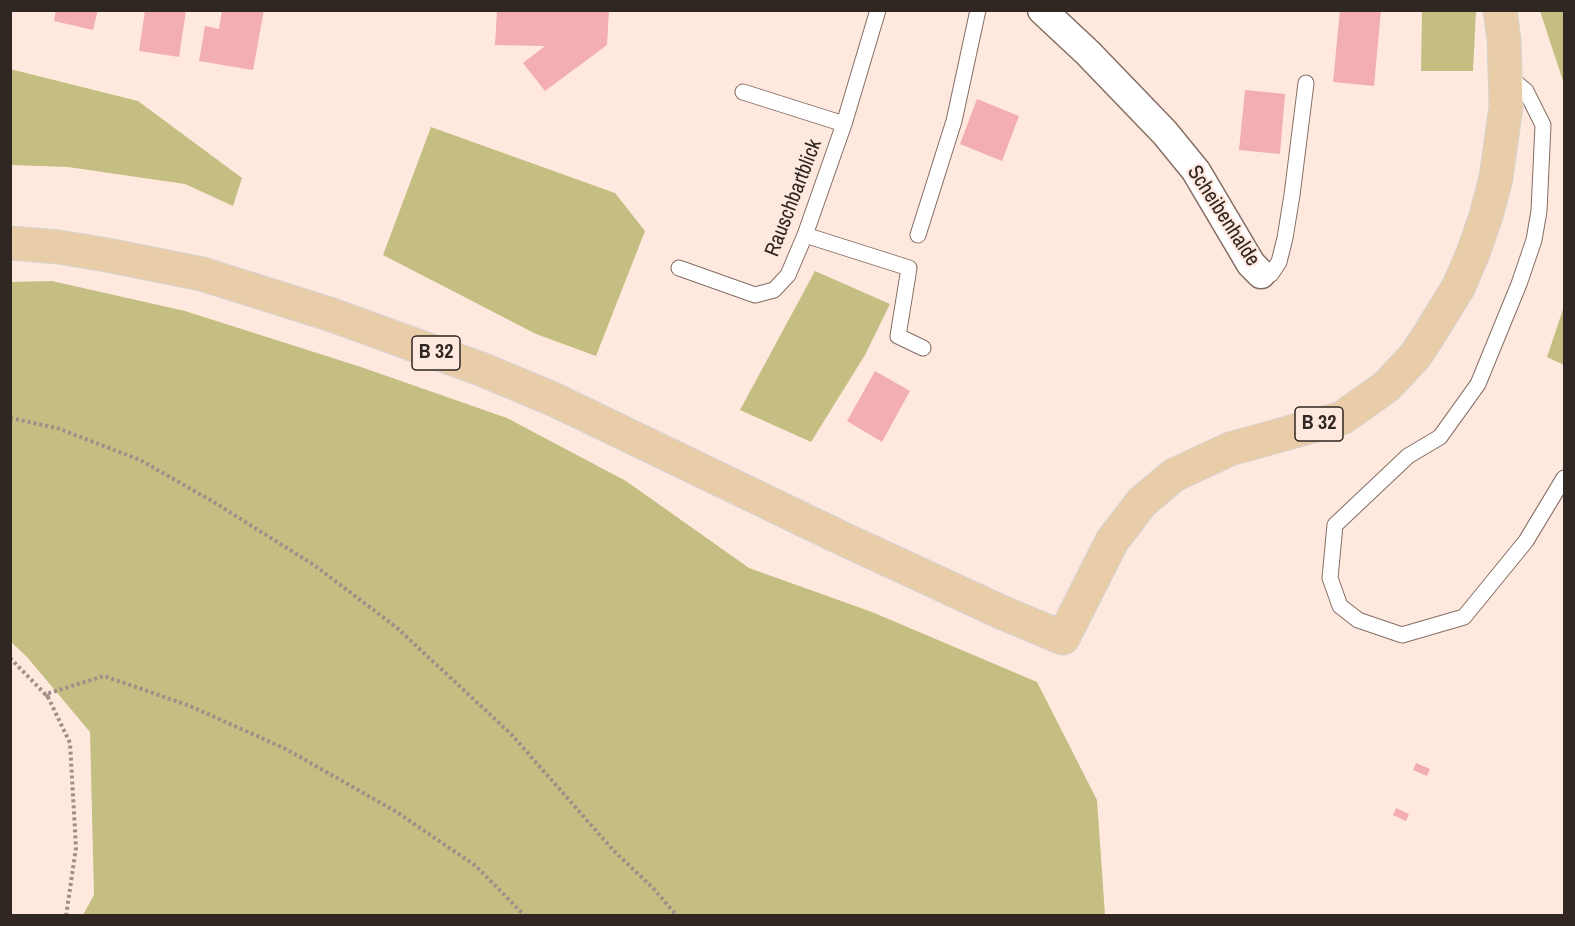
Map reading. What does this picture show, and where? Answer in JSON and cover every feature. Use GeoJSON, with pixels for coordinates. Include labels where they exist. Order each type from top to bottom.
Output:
{"type":"FeatureCollection","features":[{"type":"Feature","properties":{"kind":"main road","name":"B 32"},"geometry":{"type":"LineString","coordinates":[[10,243],[98,253],[202,274],[319,310],[481,369],[555,400],[1001,612],[1063,638],[1112,541],[1142,502],[1174,475],[1230,449],[1342,418],[1387,386],[1415,356],[1459,286],[1486,216],[1502,142],[1506,106],[1506,75],[1500,10]]}},
{"type":"Feature","properties":{"kind":"street","name":"Scheibenhalde"},"geometry":{"type":"LineString","coordinates":[[1042,10],[1088,53],[1165,133],[1196,171],[1251,264],[1261,274]]}},
{"type":"Feature","properties":{"kind":"lane","name":"Rauschbartblick"},"geometry":{"type":"LineString","coordinates":[[679,268],[755,295],[774,290],[788,275],[805,235],[844,124],[878,10]]}},
{"type":"Feature","properties":{"kind":"lane"},"geometry":{"type":"LineString","coordinates":[[918,235],[954,121],[978,10]]}},
{"type":"Feature","properties":{"kind":"lane"},"geometry":{"type":"LineString","coordinates":[[1506,75],[1526,91],[1543,125],[1539,211],[1534,240],[1519,284],[1478,384],[1440,437],[1408,456],[1335,525],[1330,578],[1340,606],[1358,620],[1402,635],[1464,617],[1526,541],[1564,478]]}},
{"type":"Feature","properties":{"kind":"lane","name":"Scheibenhalde"},"geometry":{"type":"LineString","coordinates":[[1261,274],[1271,274],[1279,262],[1285,238],[1306,83]]}},
{"type":"Feature","properties":{"kind":"lane","name":"Rauschbartblick"},"geometry":{"type":"LineString","coordinates":[[743,92],[844,124]]}},
{"type":"Feature","properties":{"kind":"lane"},"geometry":{"type":"LineString","coordinates":[[805,235],[909,268],[898,336],[923,348]]}},
{"type":"Feature","properties":{"kind":"path"},"geometry":{"type":"LineString","coordinates":[[10,418],[57,428],[140,460],[212,501],[314,565],[396,627],[511,734],[614,851],[653,888],[677,915]]}},
{"type":"Feature","properties":{"kind":"path"},"geometry":{"type":"LineString","coordinates":[[10,658],[48,697],[70,743],[76,848],[66,915]]}},
{"type":"Feature","properties":{"kind":"path"},"geometry":{"type":"LineString","coordinates":[[48,697],[46,694],[104,676],[190,706],[286,750],[395,811],[476,866],[525,915]]}},
{"type":"Feature","properties":{"kind":"shaded area"},"geometry":{"type":"Polygon","coordinates":[[[1422,11],[1476,11],[1473,71],[1421,71],[1422,11]]]}},
{"type":"Feature","properties":{"kind":"shaded area"},"geometry":{"type":"Polygon","coordinates":[[[1540,11],[1564,11],[1564,84],[1540,11]]]}},
{"type":"Feature","properties":{"kind":"shaded area"},"geometry":{"type":"Polygon","coordinates":[[[10,69],[138,101],[242,178],[233,206],[185,184],[68,167],[11,165],[10,69]]]}},
{"type":"Feature","properties":{"kind":"shaded area"},"geometry":{"type":"Polygon","coordinates":[[[431,127],[615,193],[645,231],[596,356],[536,334],[383,255],[431,127]]]}},
{"type":"Feature","properties":{"kind":"shaded area"},"geometry":{"type":"Polygon","coordinates":[[[815,271],[890,304],[865,355],[811,442],[740,410],[815,271]]]}},
{"type":"Feature","properties":{"kind":"shaded area"},"geometry":{"type":"Polygon","coordinates":[[[52,281],[185,311],[361,367],[507,418],[626,481],[749,568],[872,612],[1037,682],[1097,800],[1105,915],[83,915],[94,895],[90,732],[27,657],[10,641],[11,282],[52,281]]]}},
{"type":"Feature","properties":{"kind":"shaded area"},"geometry":{"type":"Polygon","coordinates":[[[1564,306],[1564,365],[1547,357],[1564,306]]]}},
{"type":"Feature","properties":{"kind":"building"},"geometry":{"type":"Polygon","coordinates":[[[56,10],[98,10],[93,30],[54,21],[56,10]]]}},
{"type":"Feature","properties":{"kind":"building"},"geometry":{"type":"Polygon","coordinates":[[[145,10],[186,10],[179,57],[139,51],[145,10]]]}},
{"type":"Feature","properties":{"kind":"building"},"geometry":{"type":"Polygon","coordinates":[[[222,10],[264,10],[253,70],[199,61],[205,26],[219,29],[222,10]]]}},
{"type":"Feature","properties":{"kind":"building"},"geometry":{"type":"Polygon","coordinates":[[[497,10],[609,10],[607,45],[545,91],[523,63],[545,46],[495,45],[497,10]]]}},
{"type":"Feature","properties":{"kind":"building"},"geometry":{"type":"Polygon","coordinates":[[[1340,10],[1381,10],[1374,86],[1333,82],[1340,10]]]}},
{"type":"Feature","properties":{"kind":"building"},"geometry":{"type":"Polygon","coordinates":[[[1245,90],[1285,94],[1280,154],[1239,150],[1245,90]]]}},
{"type":"Feature","properties":{"kind":"building"},"geometry":{"type":"Polygon","coordinates":[[[977,99],[1019,116],[1002,161],[960,144],[977,99]]]}},
{"type":"Feature","properties":{"kind":"building"},"geometry":{"type":"Polygon","coordinates":[[[875,371],[910,391],[882,442],[847,421],[875,371]]]}},
{"type":"Feature","properties":{"kind":"building"},"geometry":{"type":"Polygon","coordinates":[[[1416,763],[1430,769],[1427,776],[1413,770],[1416,763]]]}},
{"type":"Feature","properties":{"kind":"building"},"geometry":{"type":"Polygon","coordinates":[[[1396,808],[1409,814],[1406,821],[1393,815],[1396,808]]]}}]}
